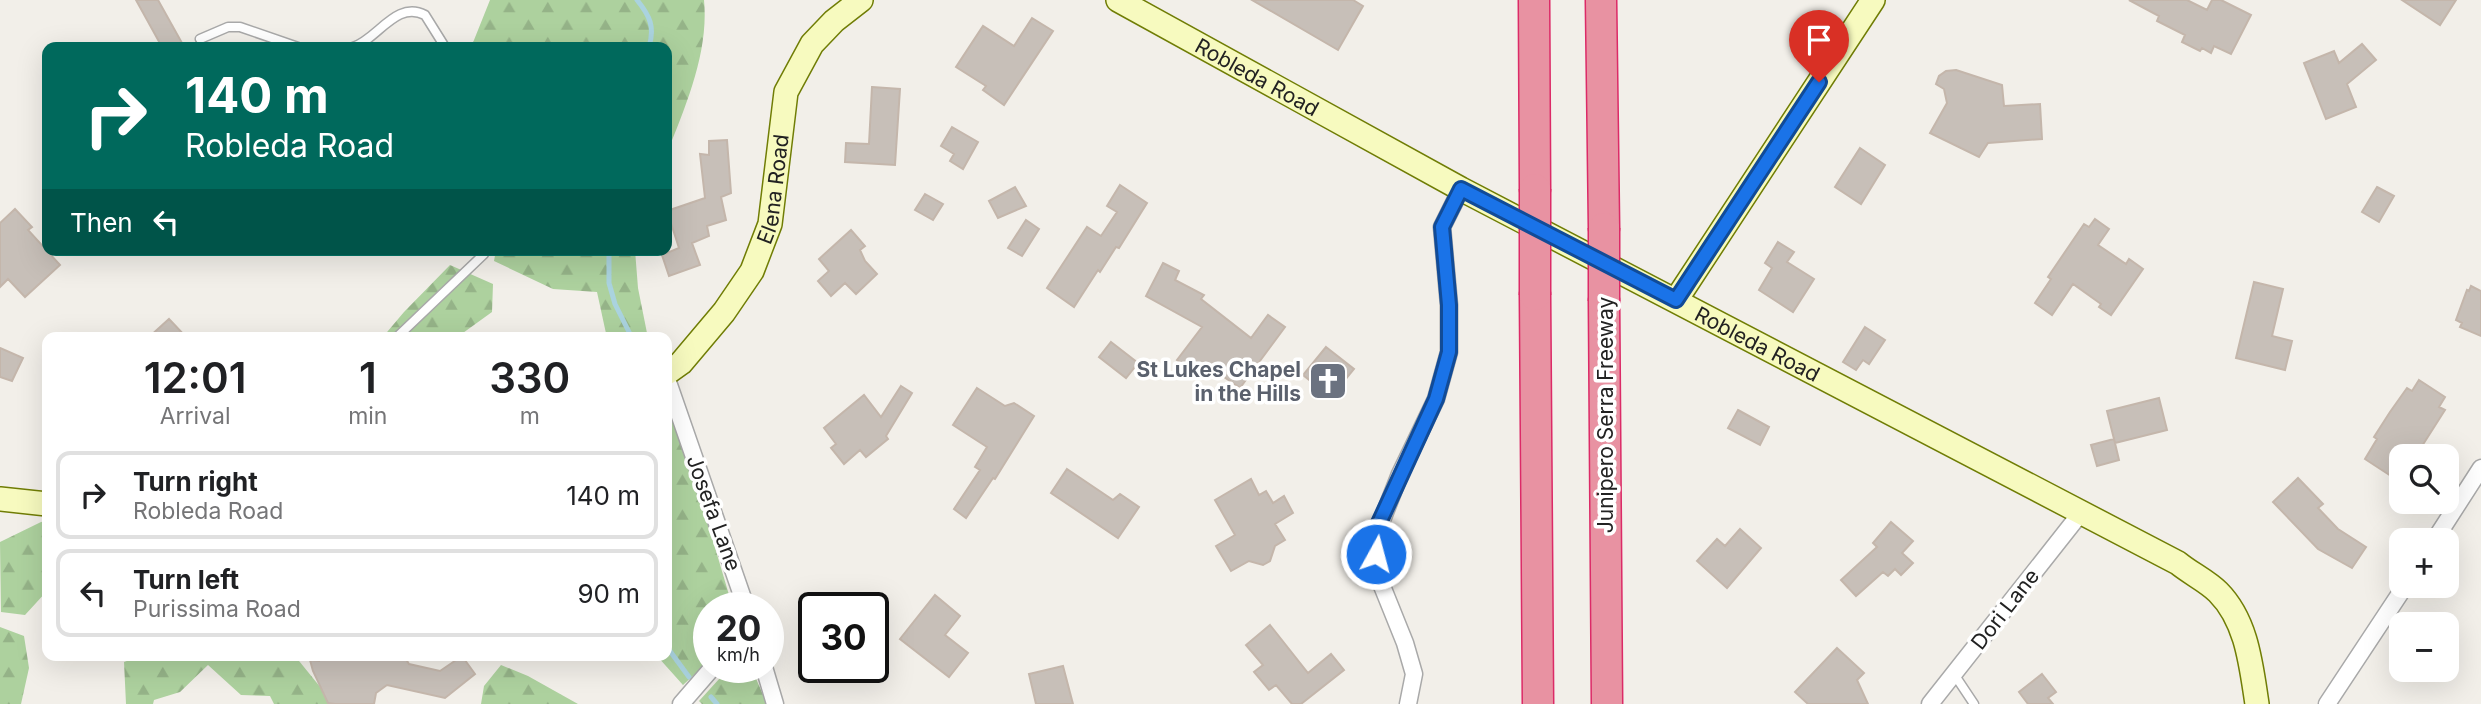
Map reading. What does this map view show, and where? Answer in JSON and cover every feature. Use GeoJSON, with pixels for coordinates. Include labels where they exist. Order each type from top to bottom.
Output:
{"type":"FeatureCollection","features":[{"type":"Feature","properties":{"kind":"highway"},"geometry":{"type":"LineString","coordinates":[[1534,0],[1538,704]]}},
{"type":"Feature","properties":{"kind":"highway","name":"Junipero Serra Freeway"},"geometry":{"type":"LineString","coordinates":[[1601,0],[1607,704]]}},
{"type":"Feature","properties":{"kind":"street","name":"Elena Road"},"geometry":{"type":"LineString","coordinates":[[672,369],[681,363],[724,312],[752,271],[770,224],[786,92],[812,44],[834,21],[861,0]]}},
{"type":"Feature","properties":{"kind":"street","name":"Robleda Road"},"geometry":{"type":"LineString","coordinates":[[1118,0],[1461,189],[2178,564],[2218,592],[2239,623],[2250,659],[2257,704]]}},
{"type":"Feature","properties":{"kind":"street"},"geometry":{"type":"LineString","coordinates":[[1676,300],[1873,0]]}},
{"type":"Feature","properties":{"kind":"street"},"geometry":{"type":"LineString","coordinates":[[1408,704],[1415,674],[1376,571],[1375,538],[1400,474],[1436,399],[1449,352],[1449,305],[1442,227],[1461,189]]}},
{"type":"Feature","properties":{"kind":"street","name":"Josefa Lane"},"geometry":{"type":"LineString","coordinates":[[672,393],[741,592]]}},
{"type":"Feature","properties":{"kind":"street"},"geometry":{"type":"LineString","coordinates":[[2442,528],[2481,468]]}},
{"type":"Feature","properties":{"kind":"street"},"geometry":{"type":"LineString","coordinates":[[0,499],[42,503]]}},
{"type":"Feature","properties":{"kind":"street","name":"Dori Lane"},"geometry":{"type":"LineString","coordinates":[[1930,704],[2080,514]]}},
{"type":"Feature","properties":{"kind":"street"},"geometry":{"type":"LineString","coordinates":[[2327,704],[2397,598]]}},
{"type":"Feature","properties":{"kind":"street"},"geometry":{"type":"LineString","coordinates":[[681,704],[699,683]]}},
{"type":"Feature","properties":{"kind":"street"},"geometry":{"type":"LineString","coordinates":[[769,683],[775,704]]}},
{"type":"Feature","properties":{"kind":"lane"},"geometry":{"type":"LineString","coordinates":[[366,42],[391,18],[412,10],[425,15],[442,42]]}},
{"type":"Feature","properties":{"kind":"lane"},"geometry":{"type":"LineString","coordinates":[[200,39],[228,27],[240,27],[284,42]]}},
{"type":"Feature","properties":{"kind":"lane"},"geometry":{"type":"LineString","coordinates":[[402,332],[482,256]]}},
{"type":"Feature","properties":{"kind":"lane"},"geometry":{"type":"LineString","coordinates":[[1954,674],[1974,704]]}},
{"type":"Feature","properties":{"kind":"green space"},"geometry":{"type":"Polygon","coordinates":[[[490,0],[704,0],[705,20],[700,59],[672,140],[672,42],[473,42],[490,0]]]}},
{"type":"Feature","properties":{"kind":"green space"},"geometry":{"type":"Polygon","coordinates":[[[495,256],[635,256],[638,288],[647,332],[606,332],[597,292],[553,289],[494,261],[495,256]]]}},
{"type":"Feature","properties":{"kind":"green space"},"geometry":{"type":"Polygon","coordinates":[[[450,265],[493,284],[492,312],[464,332],[387,332],[450,265]]]}},
{"type":"Feature","properties":{"kind":"green space"},"geometry":{"type":"Polygon","coordinates":[[[672,419],[685,446],[728,592],[693,592],[693,676],[683,685],[661,661],[672,661],[672,419]]]}},
{"type":"Feature","properties":{"kind":"green space"},"geometry":{"type":"Polygon","coordinates":[[[41,522],[42,596],[25,615],[1,612],[0,542],[41,522]]]}},
{"type":"Feature","properties":{"kind":"green space"},"geometry":{"type":"Polygon","coordinates":[[[0,627],[24,636],[29,668],[21,704],[0,704],[0,627]]]}},
{"type":"Feature","properties":{"kind":"green space"},"geometry":{"type":"Polygon","coordinates":[[[299,661],[334,704],[274,704],[270,696],[241,695],[208,665],[180,692],[154,700],[153,704],[126,704],[124,662],[299,661]]]}},
{"type":"Feature","properties":{"kind":"green space"},"geometry":{"type":"Polygon","coordinates":[[[501,665],[528,676],[578,704],[481,704],[484,686],[501,665]]]}},
{"type":"Feature","properties":{"kind":"green space"},"geometry":{"type":"Polygon","coordinates":[[[715,683],[758,683],[767,704],[702,704],[699,701],[715,683]]]}},
{"type":"Feature","properties":{"kind":"building"},"geometry":{"type":"Polygon","coordinates":[[[136,0],[158,0],[181,42],[159,42],[136,0]]]}},
{"type":"Feature","properties":{"kind":"building"},"geometry":{"type":"Polygon","coordinates":[[[1252,0],[1353,0],[1363,6],[1338,50],[1252,0]]]}},
{"type":"Feature","properties":{"kind":"building"},"geometry":{"type":"Polygon","coordinates":[[[2129,0],[2187,0],[2207,10],[2212,0],[2221,0],[2251,15],[2231,54],[2214,46],[2211,53],[2182,42],[2185,35],[2157,21],[2159,16],[2129,0]]]}},
{"type":"Feature","properties":{"kind":"building"},"geometry":{"type":"Polygon","coordinates":[[[2402,0],[2456,0],[2440,25],[2402,0]]]}},
{"type":"Feature","properties":{"kind":"building"},"geometry":{"type":"Polygon","coordinates":[[[1032,18],[1053,31],[1004,105],[983,90],[986,86],[956,67],[983,26],[1014,46],[1032,18]]]}},
{"type":"Feature","properties":{"kind":"building"},"geometry":{"type":"Polygon","coordinates":[[[2362,44],[2376,60],[2347,84],[2356,107],[2326,119],[2304,63],[2334,51],[2339,63],[2362,44]]]}},
{"type":"Feature","properties":{"kind":"building"},"geometry":{"type":"Polygon","coordinates":[[[1956,70],[2002,85],[2004,106],[2040,104],[2042,139],[1988,143],[1979,157],[1930,133],[1947,103],[1944,89],[1936,84],[1939,76],[1946,71],[1956,70]]]}},
{"type":"Feature","properties":{"kind":"building"},"geometry":{"type":"Polygon","coordinates":[[[872,87],[900,89],[895,165],[845,162],[846,143],[869,144],[872,87]]]}},
{"type":"Feature","properties":{"kind":"building"},"geometry":{"type":"Polygon","coordinates":[[[952,127],[978,142],[963,169],[950,161],[954,154],[941,146],[952,127]]]}},
{"type":"Feature","properties":{"kind":"building"},"geometry":{"type":"Polygon","coordinates":[[[727,140],[731,193],[721,197],[726,220],[707,226],[709,236],[692,243],[700,265],[669,276],[662,256],[672,256],[672,251],[679,248],[672,226],[672,209],[705,198],[700,154],[709,155],[709,141],[727,140]]]}},
{"type":"Feature","properties":{"kind":"building"},"geometry":{"type":"Polygon","coordinates":[[[1860,148],[1885,165],[1861,204],[1835,187],[1860,148]]]}},
{"type":"Feature","properties":{"kind":"building"},"geometry":{"type":"Polygon","coordinates":[[[1120,185],[1147,203],[1119,248],[1116,247],[1100,272],[1098,270],[1074,307],[1047,288],[1087,227],[1101,236],[1117,212],[1107,206],[1120,185]]]}},
{"type":"Feature","properties":{"kind":"building"},"geometry":{"type":"Polygon","coordinates":[[[1015,187],[1026,206],[998,218],[989,201],[1015,187]]]}},
{"type":"Feature","properties":{"kind":"building"},"geometry":{"type":"Polygon","coordinates":[[[2377,187],[2394,196],[2379,222],[2362,212],[2377,187]]]}},
{"type":"Feature","properties":{"kind":"building"},"geometry":{"type":"Polygon","coordinates":[[[925,194],[943,204],[933,220],[915,210],[925,194]]]}},
{"type":"Feature","properties":{"kind":"building"},"geometry":{"type":"Polygon","coordinates":[[[15,209],[32,227],[28,230],[42,245],[42,256],[52,256],[60,265],[25,297],[8,279],[0,287],[0,223],[15,209]]]}},
{"type":"Feature","properties":{"kind":"building"},"geometry":{"type":"Polygon","coordinates":[[[2095,219],[2109,229],[2098,245],[2126,264],[2129,259],[2143,269],[2111,315],[2099,307],[2101,304],[2073,284],[2052,315],[2035,303],[2051,279],[2048,277],[2084,224],[2089,227],[2095,219]]]}},
{"type":"Feature","properties":{"kind":"building"},"geometry":{"type":"Polygon","coordinates":[[[1026,220],[1039,229],[1022,256],[1008,248],[1026,220]]]}},
{"type":"Feature","properties":{"kind":"building"},"geometry":{"type":"Polygon","coordinates":[[[851,230],[865,246],[860,250],[865,261],[877,274],[856,294],[845,283],[831,296],[818,281],[829,271],[819,259],[851,230]]]}},
{"type":"Feature","properties":{"kind":"building"},"geometry":{"type":"Polygon","coordinates":[[[1778,242],[1794,252],[1787,262],[1814,279],[1793,312],[1759,290],[1772,268],[1765,263],[1778,242]]]}},
{"type":"Feature","properties":{"kind":"building"},"geometry":{"type":"Polygon","coordinates":[[[1163,263],[1179,271],[1175,280],[1204,295],[1201,299],[1251,338],[1268,315],[1285,327],[1240,388],[1205,364],[1195,373],[1177,360],[1202,327],[1146,296],[1163,263]]]}},
{"type":"Feature","properties":{"kind":"building"},"geometry":{"type":"Polygon","coordinates":[[[2254,282],[2283,289],[2272,336],[2292,341],[2285,370],[2236,358],[2254,282]]]}},
{"type":"Feature","properties":{"kind":"building"},"geometry":{"type":"Polygon","coordinates":[[[2471,286],[2481,291],[2481,336],[2460,327],[2462,323],[2456,320],[2471,286]]]}},
{"type":"Feature","properties":{"kind":"building"},"geometry":{"type":"Polygon","coordinates":[[[169,319],[181,332],[155,332],[169,319]]]}},
{"type":"Feature","properties":{"kind":"building"},"geometry":{"type":"Polygon","coordinates":[[[1865,327],[1885,340],[1869,364],[1863,360],[1856,370],[1843,362],[1865,327]]]}},
{"type":"Feature","properties":{"kind":"building"},"geometry":{"type":"Polygon","coordinates":[[[1111,342],[1138,363],[1126,378],[1099,357],[1111,342]]]}},
{"type":"Feature","properties":{"kind":"building","name":"St Lukes Chapel in the Hills"},"geometry":{"type":"Polygon","coordinates":[[[1326,347],[1354,369],[1331,397],[1303,375],[1326,347]]]}},
{"type":"Feature","properties":{"kind":"building"},"geometry":{"type":"Polygon","coordinates":[[[0,348],[23,358],[12,381],[0,377],[0,348]]]}},
{"type":"Feature","properties":{"kind":"building"},"geometry":{"type":"Polygon","coordinates":[[[2419,380],[2445,397],[2439,407],[2445,410],[2423,444],[2389,444],[2389,475],[2365,459],[2377,439],[2374,437],[2390,412],[2407,388],[2412,391],[2419,380]]]}},
{"type":"Feature","properties":{"kind":"building"},"geometry":{"type":"Polygon","coordinates":[[[901,386],[912,393],[886,436],[888,439],[866,457],[860,450],[844,464],[831,448],[836,444],[824,428],[864,395],[881,417],[901,386]]]}},
{"type":"Feature","properties":{"kind":"building"},"geometry":{"type":"Polygon","coordinates":[[[977,388],[1005,406],[1014,403],[1034,416],[995,479],[993,478],[966,518],[954,509],[980,470],[975,467],[987,447],[953,425],[977,388]]]}},
{"type":"Feature","properties":{"kind":"building"},"geometry":{"type":"Polygon","coordinates":[[[2159,398],[2167,430],[2115,443],[2107,411],[2159,398]]]}},
{"type":"Feature","properties":{"kind":"building"},"geometry":{"type":"Polygon","coordinates":[[[1738,410],[1769,427],[1760,445],[1728,428],[1738,410]]]}},
{"type":"Feature","properties":{"kind":"building"},"geometry":{"type":"Polygon","coordinates":[[[2114,439],[2119,460],[2097,466],[2091,445],[2114,439]]]}},
{"type":"Feature","properties":{"kind":"building"},"geometry":{"type":"Polygon","coordinates":[[[1067,469],[1113,500],[1120,494],[1139,507],[1118,538],[1051,493],[1067,469]]]}},
{"type":"Feature","properties":{"kind":"building"},"geometry":{"type":"Polygon","coordinates":[[[2298,478],[2323,504],[2318,508],[2338,529],[2366,547],[2352,568],[2318,549],[2273,502],[2298,478]]]}},
{"type":"Feature","properties":{"kind":"building"},"geometry":{"type":"Polygon","coordinates":[[[1251,479],[1259,495],[1266,491],[1273,503],[1284,496],[1293,513],[1275,524],[1285,540],[1275,546],[1270,561],[1263,565],[1249,561],[1231,571],[1216,546],[1235,535],[1215,500],[1251,479]]]}},
{"type":"Feature","properties":{"kind":"building"},"geometry":{"type":"Polygon","coordinates":[[[1891,522],[1913,541],[1902,553],[1913,563],[1901,575],[1895,569],[1888,576],[1883,572],[1856,596],[1841,580],[1877,547],[1873,543],[1891,522]]]}},
{"type":"Feature","properties":{"kind":"building"},"geometry":{"type":"Polygon","coordinates":[[[1740,529],[1761,548],[1727,588],[1697,561],[1717,539],[1725,546],[1740,529]]]}},
{"type":"Feature","properties":{"kind":"building"},"geometry":{"type":"Polygon","coordinates":[[[935,595],[960,616],[945,635],[968,653],[949,677],[900,639],[935,595]]]}},
{"type":"Feature","properties":{"kind":"building"},"geometry":{"type":"Polygon","coordinates":[[[1270,625],[1308,673],[1331,654],[1344,670],[1301,704],[1292,704],[1276,685],[1269,690],[1254,672],[1263,665],[1246,645],[1270,625]]]}},
{"type":"Feature","properties":{"kind":"building"},"geometry":{"type":"Polygon","coordinates":[[[1837,648],[1864,673],[1857,680],[1868,704],[1808,704],[1795,692],[1837,648]]]}},
{"type":"Feature","properties":{"kind":"building"},"geometry":{"type":"Polygon","coordinates":[[[310,661],[407,661],[409,664],[440,671],[455,661],[466,661],[475,674],[445,698],[387,685],[376,693],[374,704],[335,704],[328,703],[310,661]]]}},
{"type":"Feature","properties":{"kind":"building"},"geometry":{"type":"Polygon","coordinates":[[[1063,666],[1073,704],[1036,704],[1029,674],[1063,666]]]}},
{"type":"Feature","properties":{"kind":"building"},"geometry":{"type":"Polygon","coordinates":[[[2042,674],[2056,692],[2048,698],[2053,704],[2028,704],[2019,692],[2042,674]]]}},
{"type":"Feature","properties":{"kind":"waterway"},"geometry":{"type":"LineString","coordinates":[[637,0],[650,22],[650,42]]}},
{"type":"Feature","properties":{"kind":"waterway"},"geometry":{"type":"LineString","coordinates":[[609,256],[609,283],[615,304],[629,332]]}},
{"type":"Feature","properties":{"kind":"waterway"},"geometry":{"type":"LineString","coordinates":[[672,654],[689,677]]}},
{"type":"Feature","properties":{"kind":"waterway"},"geometry":{"type":"LineString","coordinates":[[711,697],[717,704]]}},
{"type":"Feature","properties":{"kind":"place","name":"St Lukes Chapel in the Hills"},"geometry":{"type":"Point","coordinates":[1328,381]}},
{"type":"Feature","properties":{"kind":"route"},"geometry":{"type":"LineString","coordinates":[[1376,554],[1375,538],[1379,523],[1436,399],[1449,352],[1449,305],[1442,227],[1461,189],[1676,300],[1819,82]]}}]}
